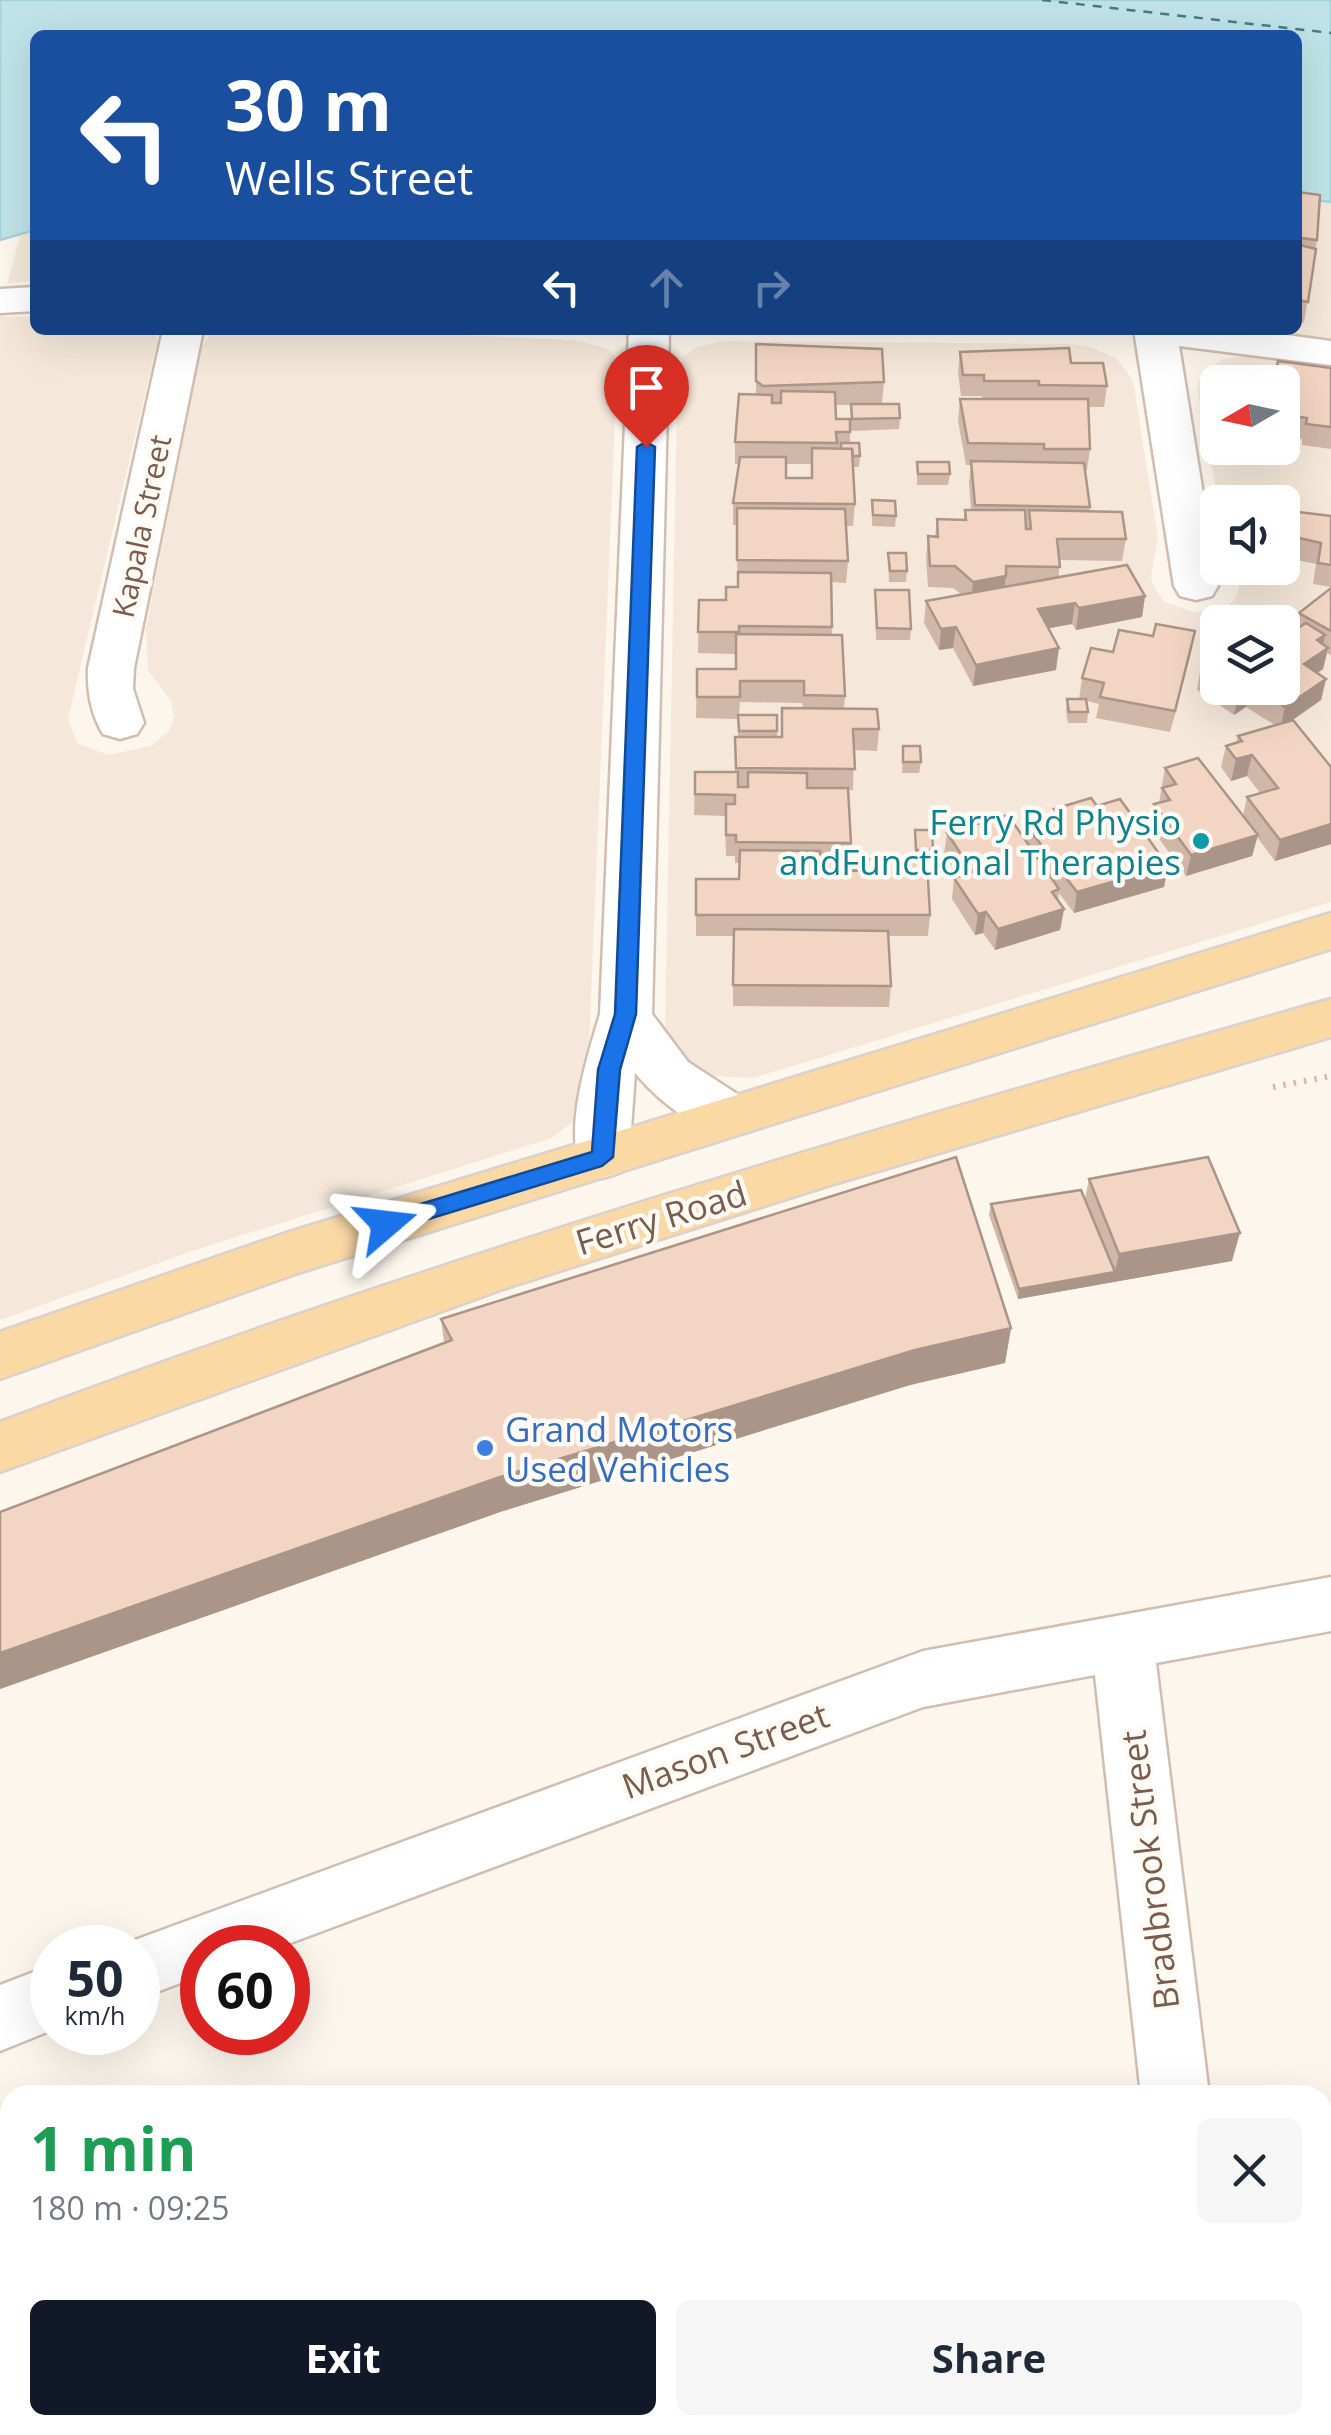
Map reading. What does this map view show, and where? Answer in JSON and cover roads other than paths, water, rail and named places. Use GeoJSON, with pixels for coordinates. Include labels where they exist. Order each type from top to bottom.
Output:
{"type":"FeatureCollection","features":[{"type":"Feature","properties":{"kind":"main road"},"geometry":{"type":"LineString","coordinates":[[0,1356],[286,1255],[1331,931]]}},
{"type":"Feature","properties":{"kind":"main road","name":"Ferry Road"},"geometry":{"type":"LineString","coordinates":[[0,1447],[416,1294],[838,1163],[1331,1018]]}},
{"type":"Feature","properties":{"kind":"street"},"geometry":{"type":"LineString","coordinates":[[0,301],[30,299]]}},
{"type":"Feature","properties":{"kind":"street","name":"Kapala Street"},"geometry":{"type":"LineString","coordinates":[[120,723],[110,689],[111,668],[182,335]]}},
{"type":"Feature","properties":{"kind":"street"},"geometry":{"type":"LineString","coordinates":[[602,1157],[609,1070],[626,1014],[650,335]]}},
{"type":"Feature","properties":{"kind":"street"},"geometry":{"type":"LineString","coordinates":[[1156,335],[1196,586]]}},
{"type":"Feature","properties":{"kind":"street"},"geometry":{"type":"LineString","coordinates":[[1193,335],[1331,353]]}},
{"type":"Feature","properties":{"kind":"street"},"geometry":{"type":"LineString","coordinates":[[626,1014],[644,1049],[666,1076],[732,1117]]}},
{"type":"Feature","properties":{"kind":"street","name":"Mason Street"},"geometry":{"type":"LineString","coordinates":[[160,1958],[923,1679],[1331,1604]]}},
{"type":"Feature","properties":{"kind":"street","name":"Bradbrook Street"},"geometry":{"type":"LineString","coordinates":[[1123,1645],[1174,2085]]}},
{"type":"Feature","properties":{"kind":"street"},"geometry":{"type":"LineString","coordinates":[[0,2018],[30,2006]]}},
{"type":"Feature","properties":{"kind":"water"},"geometry":{"type":"Polygon","coordinates":[[[0,0],[1331,0],[1331,202],[1302,198],[1302,30],[30,30],[30,231],[0,240],[0,0]]]}},
{"type":"Feature","properties":{"kind":"place","name":"Ferry Rd Physio andFunctional Therapies"},"geometry":{"type":"Point","coordinates":[1201,841]}},
{"type":"Feature","properties":{"kind":"place","name":"Grand Motors Used Vehicles"},"geometry":{"type":"Point","coordinates":[485,1448]}}]}
